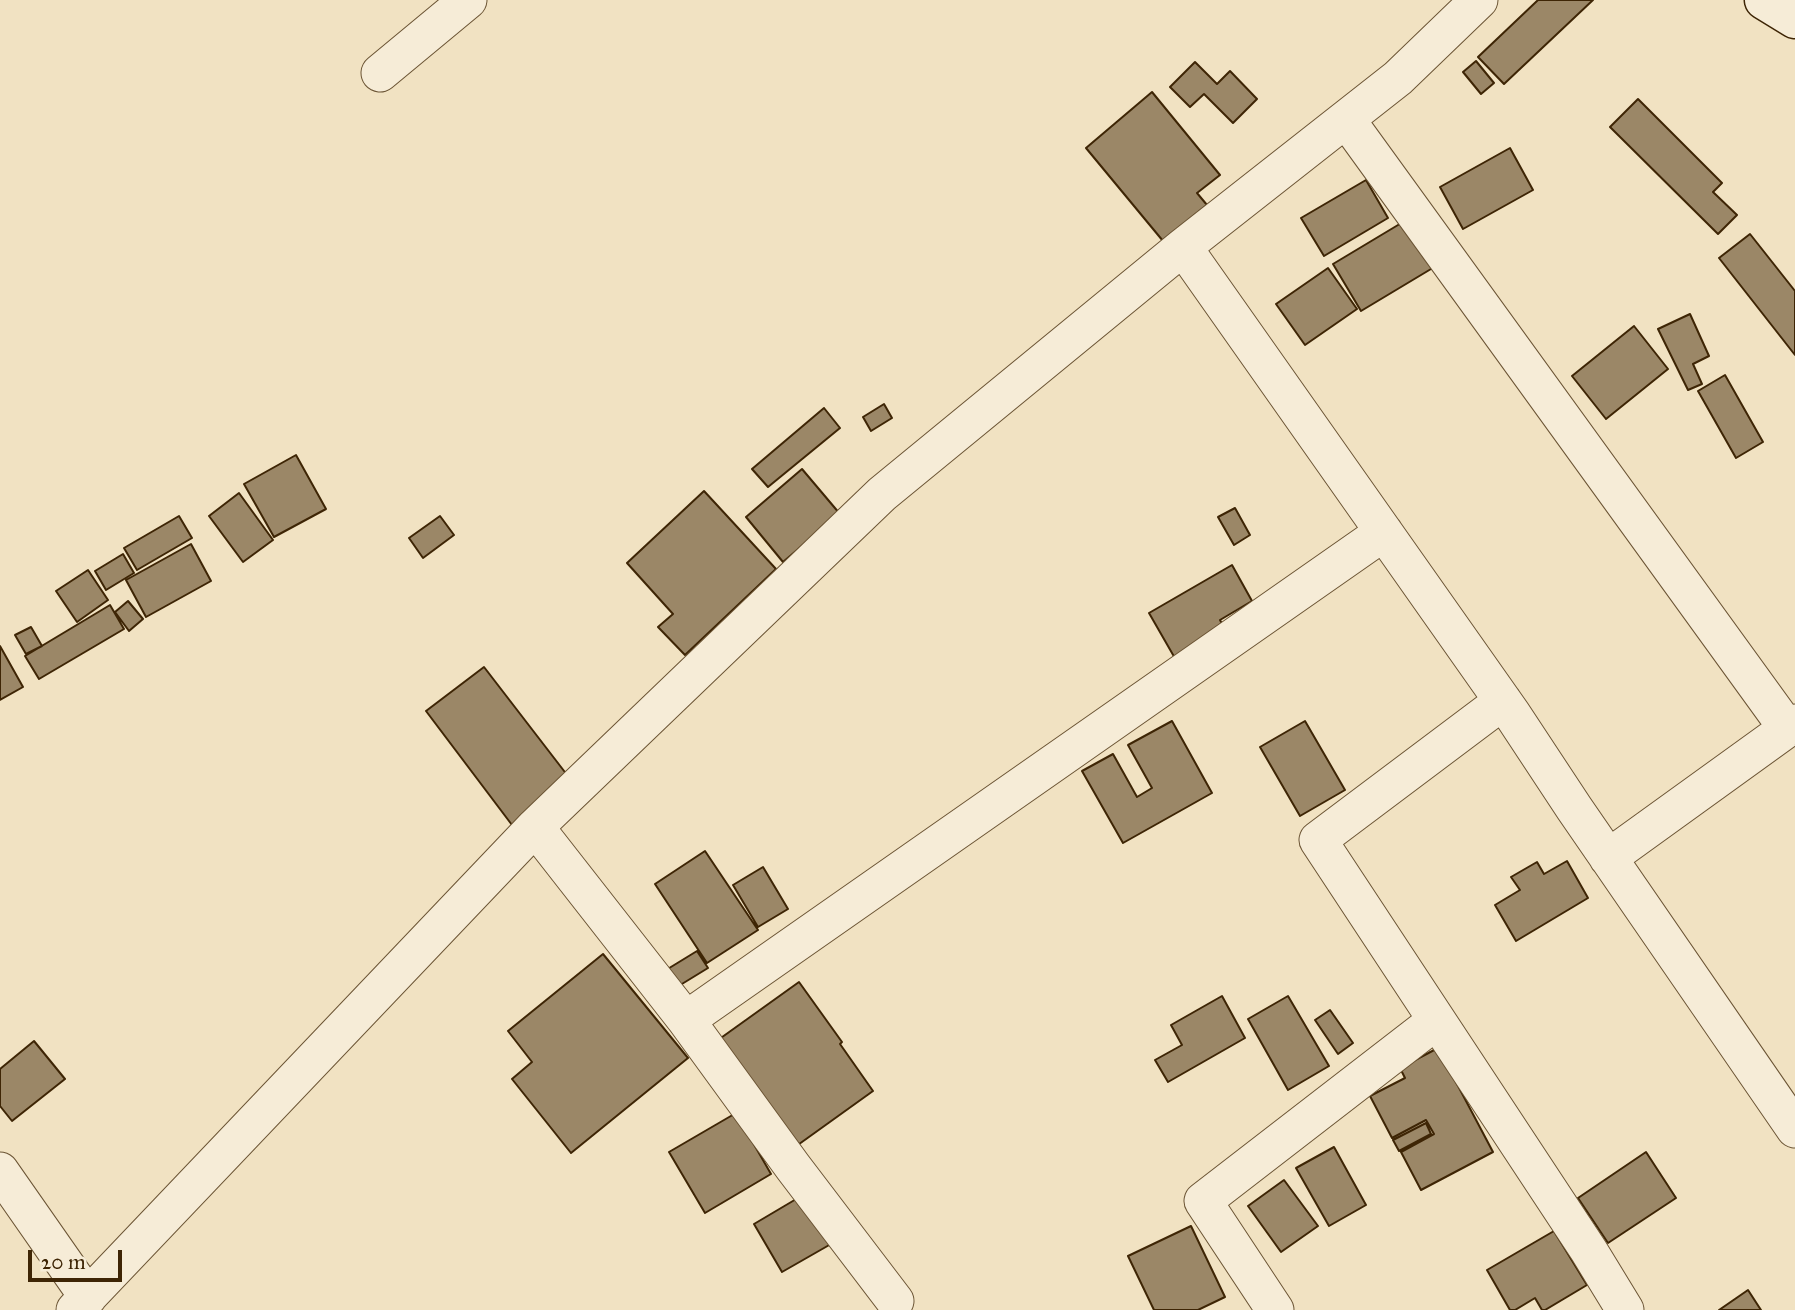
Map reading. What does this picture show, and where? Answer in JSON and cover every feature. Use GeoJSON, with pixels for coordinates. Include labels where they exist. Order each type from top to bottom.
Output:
{"type":"FeatureCollection","features":[{"type":"Feature","properties":{"kind":"main road"},"geometry":{"type":"LineString","coordinates":[[1764,0],[1795,19]]}},
{"type":"Feature","properties":{"kind":"street"},"geometry":{"type":"LineString","coordinates":[[380,73],[468,0]]}},
{"type":"Feature","properties":{"kind":"street"},"geometry":{"type":"LineString","coordinates":[[0,1171],[81,1303],[535,827],[882,494],[1182,247],[1398,78],[1479,0]]}},
{"type":"Feature","properties":{"kind":"street"},"geometry":{"type":"LineString","coordinates":[[1346,119],[1791,726],[1608,858]]}},
{"type":"Feature","properties":{"kind":"street"},"geometry":{"type":"LineString","coordinates":[[1182,247],[1503,701],[1795,1129]]}},
{"type":"Feature","properties":{"kind":"street"},"geometry":{"type":"LineString","coordinates":[[687,1020],[1384,533]]}},
{"type":"Feature","properties":{"kind":"street"},"geometry":{"type":"LineString","coordinates":[[1503,701],[1318,840],[1589,1251],[1617,1308]]}},
{"type":"Feature","properties":{"kind":"street"},"geometry":{"type":"LineString","coordinates":[[535,827],[687,1020],[793,1167],[895,1301]]}},
{"type":"Feature","properties":{"kind":"street"},"geometry":{"type":"LineString","coordinates":[[1275,1310],[1203,1200],[1436,1021]]}},
{"type":"Feature","properties":{"kind":"building"},"geometry":{"type":"Polygon","coordinates":[[[1538,0],[1593,0],[1504,84],[1478,57],[1538,0]]]}},
{"type":"Feature","properties":{"kind":"building"},"geometry":{"type":"Polygon","coordinates":[[[1476,61],[1494,83],[1481,94],[1463,72],[1476,61]]]}},
{"type":"Feature","properties":{"kind":"building"},"geometry":{"type":"Polygon","coordinates":[[[1195,62],[1217,84],[1230,71],[1257,99],[1233,123],[1204,94],[1190,107],[1170,87],[1195,62]]]}},
{"type":"Feature","properties":{"kind":"building"},"geometry":{"type":"Polygon","coordinates":[[[1152,92],[1220,175],[1197,193],[1207,205],[1163,241],[1086,148],[1152,92]]]}},
{"type":"Feature","properties":{"kind":"building"},"geometry":{"type":"Polygon","coordinates":[[[1638,99],[1722,183],[1713,192],[1737,215],[1718,234],[1610,127],[1638,99]]]}},
{"type":"Feature","properties":{"kind":"building"},"geometry":{"type":"Polygon","coordinates":[[[1510,148],[1533,190],[1463,229],[1440,187],[1510,148]]]}},
{"type":"Feature","properties":{"kind":"building"},"geometry":{"type":"Polygon","coordinates":[[[1366,180],[1388,218],[1324,256],[1301,218],[1366,180]]]}},
{"type":"Feature","properties":{"kind":"building"},"geometry":{"type":"Polygon","coordinates":[[[1408,219],[1436,266],[1361,311],[1333,264],[1408,219]]]}},
{"type":"Feature","properties":{"kind":"building"},"geometry":{"type":"Polygon","coordinates":[[[1750,234],[1795,291],[1795,355],[1719,258],[1750,234]]]}},
{"type":"Feature","properties":{"kind":"building"},"geometry":{"type":"Polygon","coordinates":[[[1328,268],[1357,309],[1305,345],[1276,304],[1328,268]]]}},
{"type":"Feature","properties":{"kind":"building"},"geometry":{"type":"Polygon","coordinates":[[[1690,314],[1709,356],[1693,364],[1702,384],[1688,390],[1658,329],[1690,314]]]}},
{"type":"Feature","properties":{"kind":"building"},"geometry":{"type":"Polygon","coordinates":[[[1634,326],[1668,369],[1606,419],[1572,376],[1634,326]]]}},
{"type":"Feature","properties":{"kind":"building"},"geometry":{"type":"Polygon","coordinates":[[[1725,375],[1763,442],[1736,458],[1698,391],[1725,375]]]}},
{"type":"Feature","properties":{"kind":"building"},"geometry":{"type":"Polygon","coordinates":[[[884,404],[892,418],[871,431],[863,417],[884,404]]]}},
{"type":"Feature","properties":{"kind":"building"},"geometry":{"type":"Polygon","coordinates":[[[824,408],[840,428],[768,487],[752,469],[824,408]]]}},
{"type":"Feature","properties":{"kind":"building"},"geometry":{"type":"Polygon","coordinates":[[[296,455],[326,509],[274,537],[244,484],[296,455]]]}},
{"type":"Feature","properties":{"kind":"building"},"geometry":{"type":"Polygon","coordinates":[[[802,469],[840,514],[783,562],[746,517],[802,469]]]}},
{"type":"Feature","properties":{"kind":"building"},"geometry":{"type":"Polygon","coordinates":[[[704,491],[776,569],[685,655],[658,627],[673,614],[627,563],[704,491]]]}},
{"type":"Feature","properties":{"kind":"building"},"geometry":{"type":"Polygon","coordinates":[[[239,493],[273,540],[243,562],[209,516],[239,493]]]}},
{"type":"Feature","properties":{"kind":"building"},"geometry":{"type":"Polygon","coordinates":[[[1235,508],[1250,535],[1234,545],[1218,517],[1235,508]]]}},
{"type":"Feature","properties":{"kind":"building"},"geometry":{"type":"Polygon","coordinates":[[[179,516],[192,538],[137,570],[124,548],[179,516]]]}},
{"type":"Feature","properties":{"kind":"building"},"geometry":{"type":"Polygon","coordinates":[[[440,516],[454,535],[423,558],[409,538],[440,516]]]}},
{"type":"Feature","properties":{"kind":"building"},"geometry":{"type":"Polygon","coordinates":[[[191,544],[211,581],[146,617],[126,580],[191,544]]]}},
{"type":"Feature","properties":{"kind":"building"},"geometry":{"type":"Polygon","coordinates":[[[123,554],[134,573],[106,590],[95,571],[123,554]]]}},
{"type":"Feature","properties":{"kind":"building"},"geometry":{"type":"Polygon","coordinates":[[[1232,565],[1252,601],[1220,620],[1226,631],[1176,660],[1149,613],[1232,565]]]}},
{"type":"Feature","properties":{"kind":"building"},"geometry":{"type":"Polygon","coordinates":[[[88,570],[108,600],[77,622],[56,591],[88,570]]]}},
{"type":"Feature","properties":{"kind":"building"},"geometry":{"type":"Polygon","coordinates":[[[128,601],[143,619],[129,631],[115,612],[128,601]]]}},
{"type":"Feature","properties":{"kind":"building"},"geometry":{"type":"Polygon","coordinates":[[[110,605],[124,629],[39,679],[25,656],[110,605]]]}},
{"type":"Feature","properties":{"kind":"building"},"geometry":{"type":"Polygon","coordinates":[[[31,627],[42,646],[26,654],[15,635],[31,627]]]}},
{"type":"Feature","properties":{"kind":"building"},"geometry":{"type":"Polygon","coordinates":[[[0,646],[23,687],[0,700],[0,646]]]}},
{"type":"Feature","properties":{"kind":"building"},"geometry":{"type":"Polygon","coordinates":[[[484,667],[571,780],[512,825],[426,711],[484,667]]]}},
{"type":"Feature","properties":{"kind":"building"},"geometry":{"type":"Polygon","coordinates":[[[1172,721],[1212,793],[1123,843],[1082,771],[1113,754],[1137,797],[1152,788],[1128,745],[1172,721]]]}},
{"type":"Feature","properties":{"kind":"building"},"geometry":{"type":"Polygon","coordinates":[[[1305,721],[1345,790],[1300,816],[1260,747],[1305,721]]]}},
{"type":"Feature","properties":{"kind":"building"},"geometry":{"type":"Polygon","coordinates":[[[705,851],[758,930],[707,963],[655,884],[705,851]]]}},
{"type":"Feature","properties":{"kind":"building"},"geometry":{"type":"Polygon","coordinates":[[[1567,861],[1588,898],[1516,941],[1495,905],[1520,890],[1511,877],[1537,862],[1544,874],[1567,861]]]}},
{"type":"Feature","properties":{"kind":"building"},"geometry":{"type":"Polygon","coordinates":[[[763,867],[788,909],[758,927],[733,885],[763,867]]]}},
{"type":"Feature","properties":{"kind":"building"},"geometry":{"type":"Polygon","coordinates":[[[697,951],[708,968],[677,987],[666,970],[697,951]]]}},
{"type":"Feature","properties":{"kind":"building"},"geometry":{"type":"Polygon","coordinates":[[[603,954],[688,1058],[571,1153],[512,1079],[532,1062],[508,1031],[603,954]]]}},
{"type":"Feature","properties":{"kind":"building"},"geometry":{"type":"Polygon","coordinates":[[[799,982],[873,1091],[795,1147],[718,1040],[799,982]]]}},
{"type":"Feature","properties":{"kind":"building"},"geometry":{"type":"Polygon","coordinates":[[[1222,996],[1245,1038],[1168,1082],[1155,1060],[1182,1045],[1171,1025],[1222,996]]]}},
{"type":"Feature","properties":{"kind":"building"},"geometry":{"type":"Polygon","coordinates":[[[1288,996],[1329,1066],[1288,1090],[1248,1019],[1288,996]]]}},
{"type":"Feature","properties":{"kind":"building"},"geometry":{"type":"Polygon","coordinates":[[[1330,1010],[1353,1043],[1338,1054],[1315,1020],[1330,1010]]]}},
{"type":"Feature","properties":{"kind":"building"},"geometry":{"type":"Polygon","coordinates":[[[34,1041],[65,1079],[12,1121],[0,1106],[0,1069],[34,1041]]]}},
{"type":"Feature","properties":{"kind":"building"},"geometry":{"type":"Polygon","coordinates":[[[1438,1048],[1493,1152],[1421,1190],[1401,1152],[1434,1134],[1426,1120],[1392,1138],[1370,1096],[1405,1078],[1400,1068],[1438,1048]]]}},
{"type":"Feature","properties":{"kind":"building"},"geometry":{"type":"Polygon","coordinates":[[[736,1113],[771,1174],[705,1213],[669,1152],[736,1113]]]}},
{"type":"Feature","properties":{"kind":"building"},"geometry":{"type":"Polygon","coordinates":[[[1426,1123],[1431,1134],[1399,1151],[1393,1140],[1426,1123]]]}},
{"type":"Feature","properties":{"kind":"building"},"geometry":{"type":"Polygon","coordinates":[[[1334,1147],[1366,1205],[1329,1226],[1296,1168],[1334,1147]]]}},
{"type":"Feature","properties":{"kind":"building"},"geometry":{"type":"Polygon","coordinates":[[[1646,1152],[1676,1198],[1608,1243],[1578,1198],[1646,1152]]]}},
{"type":"Feature","properties":{"kind":"building"},"geometry":{"type":"Polygon","coordinates":[[[1284,1180],[1318,1226],[1281,1252],[1248,1206],[1284,1180]]]}},
{"type":"Feature","properties":{"kind":"building"},"geometry":{"type":"Polygon","coordinates":[[[803,1195],[831,1244],[782,1272],[754,1224],[803,1195]]]}},
{"type":"Feature","properties":{"kind":"building"},"geometry":{"type":"Polygon","coordinates":[[[1191,1226],[1225,1297],[1198,1310],[1154,1310],[1128,1256],[1191,1226]]]}},
{"type":"Feature","properties":{"kind":"building"},"geometry":{"type":"Polygon","coordinates":[[[1554,1231],[1587,1285],[1545,1310],[1542,1310],[1535,1298],[1515,1310],[1510,1310],[1487,1270],[1554,1231]]]}},
{"type":"Feature","properties":{"kind":"building"},"geometry":{"type":"Polygon","coordinates":[[[1748,1290],[1761,1310],[1719,1310],[1748,1290]]]}}]}
